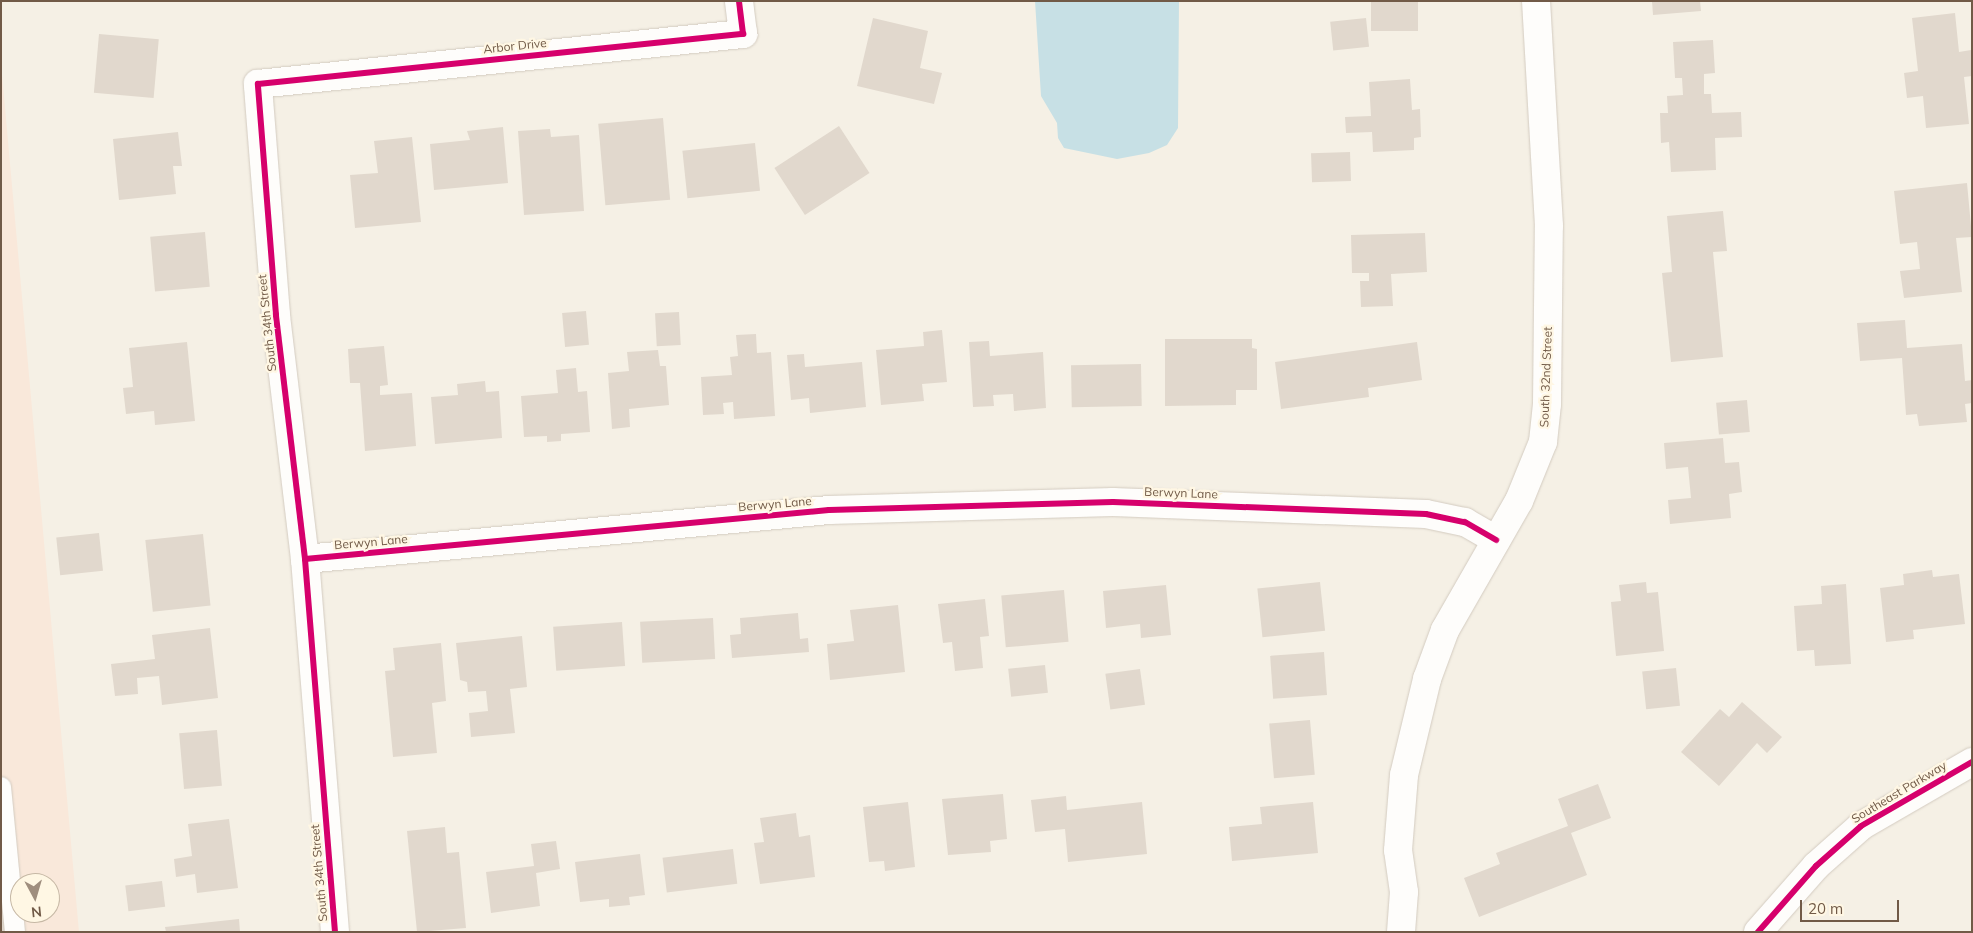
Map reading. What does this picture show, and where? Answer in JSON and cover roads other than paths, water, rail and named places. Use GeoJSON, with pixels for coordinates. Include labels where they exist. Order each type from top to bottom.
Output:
{"type":"FeatureCollection","features":[{"type":"Feature","properties":{"kind":"street","name":"Arbor Drive"},"geometry":{"type":"LineString","coordinates":[[258,84],[743,34],[739,1]]}},
{"type":"Feature","properties":{"kind":"street","name":"South 32nd Street"},"geometry":{"type":"LineString","coordinates":[[1401,932],[1404,892],[1398,850],[1404,775],[1411,734],[1445,630],[1519,501],[1543,442],[1547,404],[1549,226],[1536,1]]}},
{"type":"Feature","properties":{"kind":"street","name":"South 34th Street"},"geometry":{"type":"LineString","coordinates":[[258,84],[276,315],[304,559],[336,932]]}},
{"type":"Feature","properties":{"kind":"street","name":"Berwyn Lane"},"geometry":{"type":"LineString","coordinates":[[304,559],[829,510],[1113,502],[1426,514],[1465,522],[1496,540]]}},
{"type":"Feature","properties":{"kind":"street","name":"Southeast Parkway"},"geometry":{"type":"LineString","coordinates":[[1758,932],[1816,866],[1861,826],[1972,762]]}},
{"type":"Feature","properties":{"kind":"lane"},"geometry":{"type":"LineString","coordinates":[[1,787],[15,932]]}},
{"type":"Feature","properties":{"kind":"water"},"geometry":{"type":"Polygon","coordinates":[[[1035,1],[1179,1],[1178,128],[1167,145],[1149,153],[1117,159],[1064,148],[1058,138],[1057,123],[1041,96],[1035,1]]]}}]}
